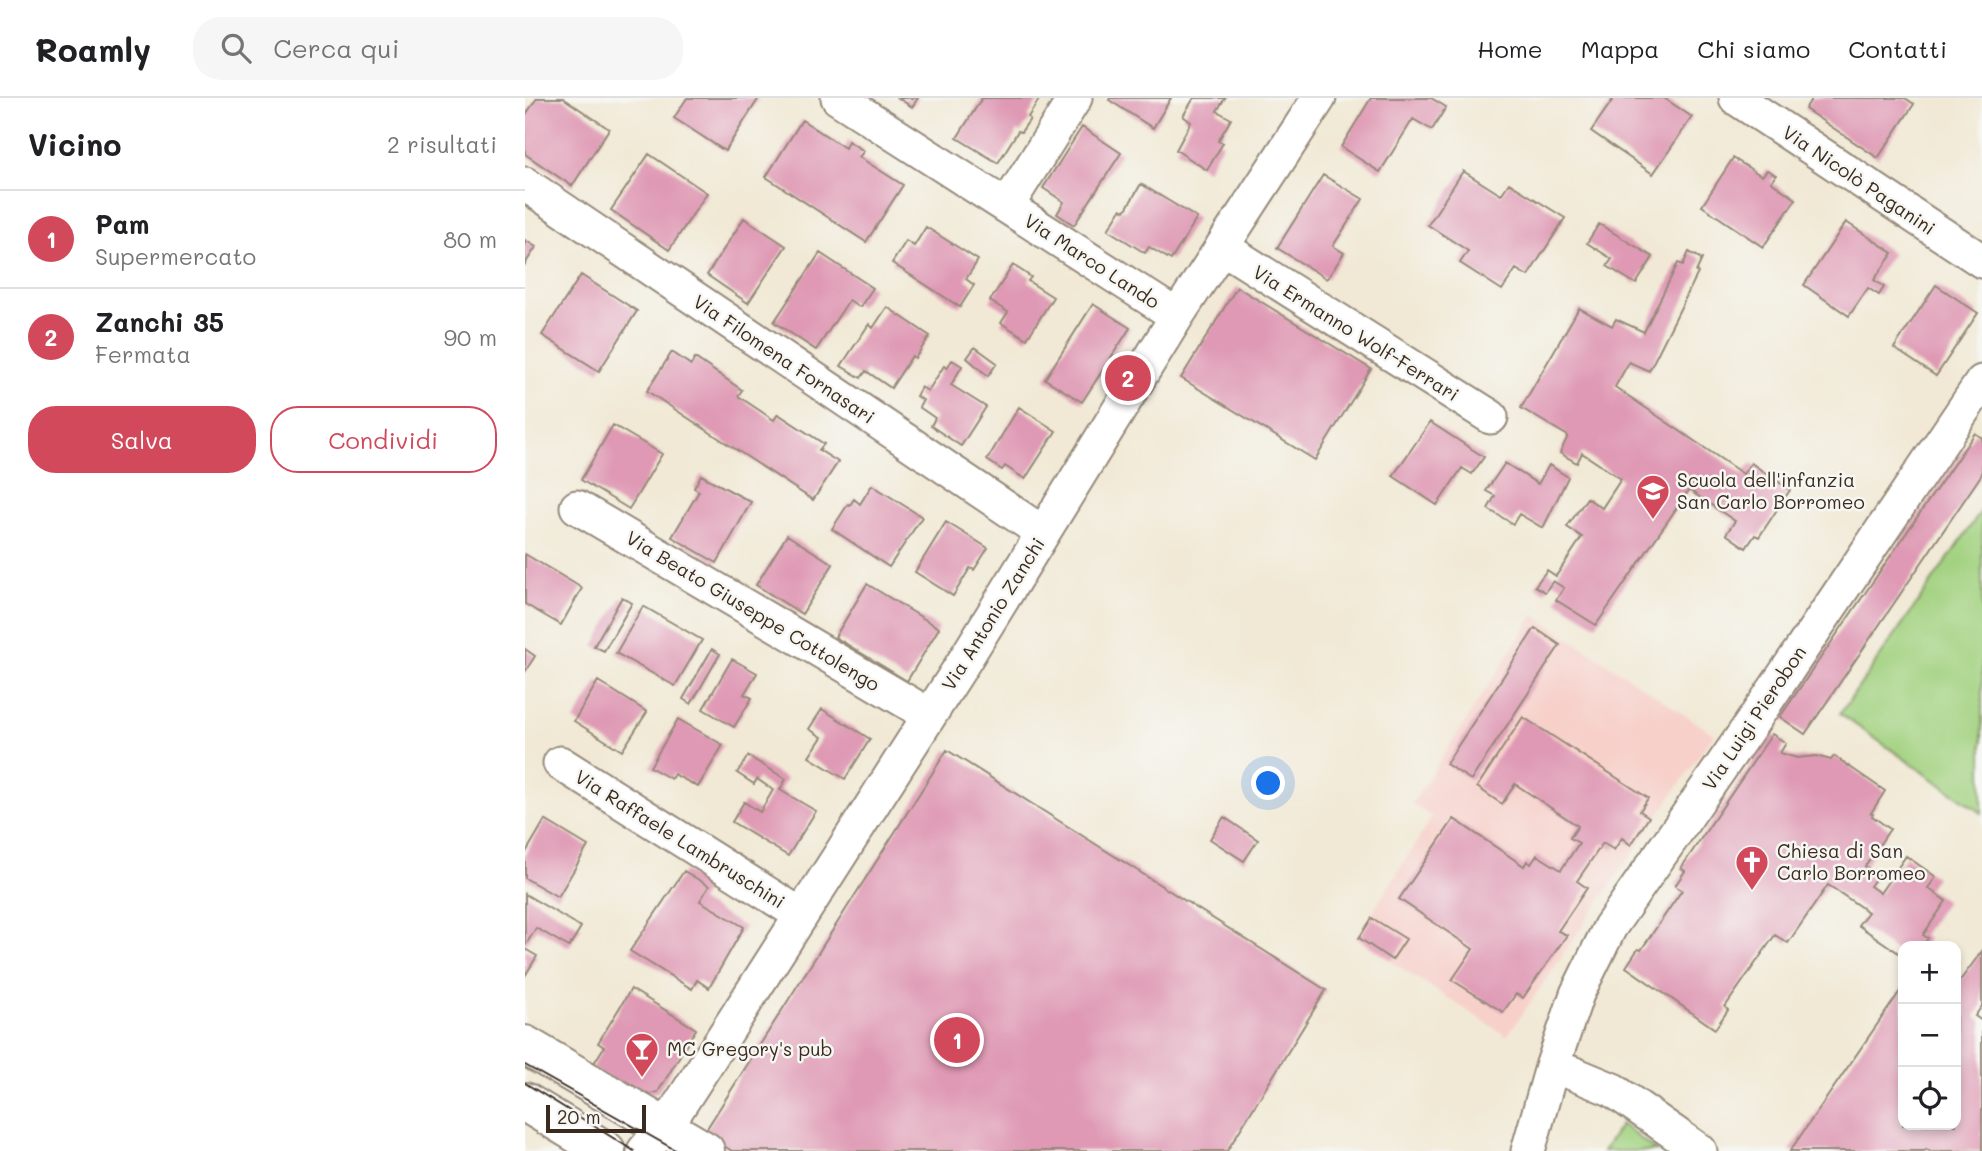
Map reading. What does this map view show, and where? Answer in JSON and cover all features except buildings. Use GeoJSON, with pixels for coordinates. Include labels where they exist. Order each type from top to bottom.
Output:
{"type":"FeatureCollection","features":[{"type":"Feature","properties":{"kind":"street","name":"Via Marco Lando"},"geometry":{"type":"LineString","coordinates":[[838,98],[1177,316]]}},
{"type":"Feature","properties":{"kind":"street","name":"Via Marco Lando"},"geometry":{"type":"LineString","coordinates":[[1007,206],[1075,98]]}},
{"type":"Feature","properties":{"kind":"street","name":"Via Antonio Zanchi"},"geometry":{"type":"LineString","coordinates":[[654,1139],[929,715],[1177,316],[1319,98]]}},
{"type":"Feature","properties":{"kind":"street","name":"Via Nicolò Paganini"},"geometry":{"type":"LineString","coordinates":[[1736,98],[1982,261]]}},
{"type":"Feature","properties":{"kind":"street","name":"Via Filomena Fornasari"},"geometry":{"type":"LineString","coordinates":[[525,184],[1043,533]]}},
{"type":"Feature","properties":{"kind":"street","name":"Via Ermanno Wolf-Ferrari"},"geometry":{"type":"LineString","coordinates":[[1222,247],[1491,417]]}},
{"type":"Feature","properties":{"kind":"street","name":"Via Luigi Pierobon"},"geometry":{"type":"LineString","coordinates":[[1528,1151],[1552,1067],[1577,994],[1610,927],[1982,382]]}},
{"type":"Feature","properties":{"kind":"street","name":"Via Beato Giuseppe Cottolengo"},"geometry":{"type":"LineString","coordinates":[[577,507],[929,715]]}},
{"type":"Feature","properties":{"kind":"street","name":"Via Raffaele Lambruschini"},"geometry":{"type":"LineString","coordinates":[[560,763],[801,915]]}},
{"type":"Feature","properties":{"kind":"street"},"geometry":{"type":"LineString","coordinates":[[525,1045],[654,1139],[705,1151]]}},
{"type":"Feature","properties":{"kind":"street"},"geometry":{"type":"LineString","coordinates":[[1552,1067],[1613,1090],[1700,1151]]}},
{"type":"Feature","properties":{"kind":"street"},"geometry":{"type":"LineString","coordinates":[[525,1102],[606,1151]]}},
{"type":"Feature","properties":{"kind":"shaded area"},"geometry":{"type":"Polygon","coordinates":[[[1534,615],[1714,734],[1507,1036],[1356,939],[1432,817],[1412,804],[1534,615]]]}},
{"type":"Feature","properties":{"kind":"green space"},"geometry":{"type":"Polygon","coordinates":[[[1982,510],[1982,813],[1840,714],[1982,510]]]}},
{"type":"Feature","properties":{"kind":"green space"},"geometry":{"type":"Polygon","coordinates":[[[1621,1124],[1657,1151],[1603,1151],[1621,1124]]]}},
{"type":"Feature","properties":{"kind":"tram line"},"geometry":{"type":"LineString","coordinates":[[525,1065],[677,1151]]}},
{"type":"Feature","properties":{"kind":"tram line"},"geometry":{"type":"LineString","coordinates":[[525,1083],[634,1151]]}},
{"type":"Feature","properties":{"kind":"place","name":"Zanchi 35"},"geometry":{"type":"Point","coordinates":[1128,378]}},
{"type":"Feature","properties":{"kind":"place","name":"Scuola dell'infanzia San Carlo Borromeo"},"geometry":{"type":"Point","coordinates":[1653,521]}},
{"type":"Feature","properties":{"kind":"place","name":"Chiesa di San Carlo Borromeo"},"geometry":{"type":"Point","coordinates":[1752,892]}},
{"type":"Feature","properties":{"kind":"place","name":"Pam"},"geometry":{"type":"Point","coordinates":[957,1040]}},
{"type":"Feature","properties":{"kind":"place","name":"MC Gregory's pub"},"geometry":{"type":"Point","coordinates":[642,1079]}}]}
